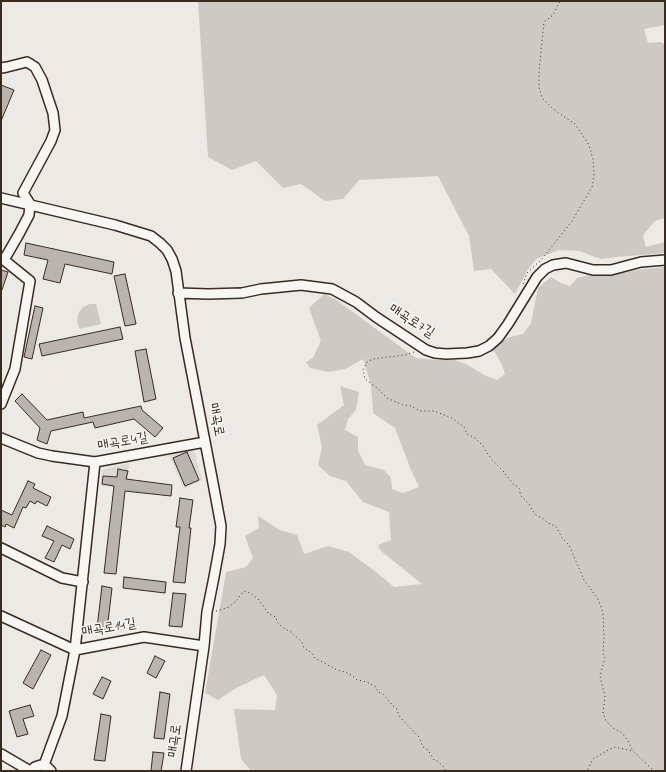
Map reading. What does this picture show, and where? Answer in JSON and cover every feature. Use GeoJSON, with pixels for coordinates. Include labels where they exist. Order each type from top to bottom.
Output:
{"type":"FeatureCollection","features":[{"type":"Feature","properties":{"kind":"street"},"geometry":{"type":"LineString","coordinates":[[1,68],[27,62],[34,67],[42,80],[53,113],[55,130],[51,141],[23,193],[30,204],[29,215],[19,234],[2,260],[30,281],[15,369],[1,404]]}},
{"type":"Feature","properties":{"kind":"street","name":"매곡로"},"geometry":{"type":"LineString","coordinates":[[1,198],[115,224],[151,236],[167,250],[176,271],[185,338],[220,526],[220,544],[207,612],[204,646],[186,771]]}},
{"type":"Feature","properties":{"kind":"street","name":"매곡로7길"},"geometry":{"type":"LineString","coordinates":[[178,293],[242,293],[301,284],[332,289],[356,302],[424,349],[435,353],[456,354],[479,351],[498,338],[537,277],[545,269],[553,265],[566,263],[593,270],[611,270],[641,262],[665,260]]}},
{"type":"Feature","properties":{"kind":"street","name":"매곡로4길"},"geometry":{"type":"LineString","coordinates":[[1,438],[38,453],[95,462],[205,442]]}},
{"type":"Feature","properties":{"kind":"street"},"geometry":{"type":"LineString","coordinates":[[1,754],[30,771],[41,765],[48,768],[62,716],[75,650],[95,462]]}},
{"type":"Feature","properties":{"kind":"street"},"geometry":{"type":"LineString","coordinates":[[1,548],[62,578],[83,582]]}},
{"type":"Feature","properties":{"kind":"street","name":"매곡로14길"},"geometry":{"type":"LineString","coordinates":[[1,616],[75,650],[144,636],[204,646]]}},
{"type":"Feature","properties":{"kind":"path"},"geometry":{"type":"LineString","coordinates":[[522,286],[527,273],[542,259],[572,221],[592,187],[594,176],[593,159],[589,145],[575,124],[554,109],[542,98],[539,87],[538,72],[544,22],[553,15],[560,1]]}},
{"type":"Feature","properties":{"kind":"path"},"geometry":{"type":"LineString","coordinates":[[424,349],[405,355],[374,359],[367,362],[363,370],[365,379],[390,400],[403,405],[411,406],[420,411],[434,411],[452,418],[464,427],[467,434],[475,438],[482,445],[497,466],[504,471],[513,484],[518,487],[520,490],[520,495],[529,504],[532,510],[548,523],[557,528],[562,538],[569,545],[584,580],[598,599],[603,613],[603,652],[605,658],[600,676],[605,696],[603,713],[606,721],[613,728],[622,733],[632,751],[654,771]]}},
{"type":"Feature","properties":{"kind":"path"},"geometry":{"type":"LineString","coordinates":[[207,612],[229,607],[244,592],[250,593],[258,599],[269,614],[276,617],[282,627],[291,632],[302,642],[304,648],[311,652],[315,658],[337,670],[345,672],[357,680],[367,682],[376,687],[378,692],[383,694],[393,706],[398,708],[400,717],[418,737],[434,760],[438,761],[446,771]]}},
{"type":"Feature","properties":{"kind":"path"},"geometry":{"type":"LineString","coordinates":[[584,771],[588,769],[593,759],[610,749],[616,747],[632,751]]}},
{"type":"Feature","properties":{"kind":"shaded area"},"geometry":{"type":"Polygon","coordinates":[[[198,1],[665,1],[665,25],[644,29],[648,43],[661,42],[665,45],[665,218],[655,221],[643,235],[646,247],[665,242],[665,253],[601,259],[579,251],[559,250],[536,259],[527,271],[515,294],[491,269],[474,271],[469,236],[438,176],[359,180],[343,199],[325,201],[301,184],[283,188],[256,161],[232,170],[208,157],[198,1]]]}},
{"type":"Feature","properties":{"kind":"shaded area"},"geometry":{"type":"Polygon","coordinates":[[[665,267],[665,771],[251,771],[241,759],[234,709],[275,710],[277,695],[264,675],[236,688],[218,700],[205,693],[226,572],[246,567],[253,558],[245,536],[259,528],[258,516],[280,530],[297,535],[304,554],[328,546],[349,552],[394,587],[422,584],[381,551],[378,545],[391,540],[389,512],[363,502],[346,481],[330,476],[318,465],[322,447],[317,425],[344,405],[340,386],[359,392],[356,410],[348,419],[345,430],[358,437],[358,451],[365,465],[384,470],[391,478],[392,489],[403,493],[419,487],[395,428],[373,413],[371,385],[363,359],[345,369],[328,372],[310,368],[306,362],[313,358],[321,341],[309,308],[324,294],[335,299],[416,358],[454,360],[468,365],[486,376],[497,380],[505,374],[493,349],[500,342],[510,337],[523,334],[531,323],[538,288],[551,277],[570,286],[577,278],[590,275],[617,274],[665,267]]]}},
{"type":"Feature","properties":{"kind":"shaded area"},"geometry":{"type":"Polygon","coordinates":[[[90,304],[96,304],[101,324],[80,329],[77,322],[78,314],[83,307],[90,304]]]}},
{"type":"Feature","properties":{"kind":"shaded area"},"geometry":{"type":"Polygon","coordinates":[[[191,450],[195,453],[202,480],[184,489],[169,455],[191,450]]]}},
{"type":"Feature","properties":{"kind":"shaded area"},"geometry":{"type":"Polygon","coordinates":[[[129,463],[127,488],[101,486],[102,470],[129,463]]]}},
{"type":"Feature","properties":{"kind":"building"},"geometry":{"type":"Polygon","coordinates":[[[1,85],[14,90],[1,121],[1,85]]]}},
{"type":"Feature","properties":{"kind":"building"},"geometry":{"type":"Polygon","coordinates":[[[26,243],[114,262],[112,274],[65,264],[60,283],[43,279],[48,260],[24,255],[26,243]]]}},
{"type":"Feature","properties":{"kind":"building"},"geometry":{"type":"Polygon","coordinates":[[[1,270],[8,272],[2,290],[1,289],[1,270]]]}},
{"type":"Feature","properties":{"kind":"building"},"geometry":{"type":"Polygon","coordinates":[[[125,274],[136,324],[125,326],[114,276],[125,274]]]}},
{"type":"Feature","properties":{"kind":"building"},"geometry":{"type":"Polygon","coordinates":[[[35,306],[43,308],[32,359],[24,357],[35,306]]]}},
{"type":"Feature","properties":{"kind":"building"},"geometry":{"type":"Polygon","coordinates":[[[120,327],[123,339],[42,356],[39,344],[120,327]]]}},
{"type":"Feature","properties":{"kind":"building"},"geometry":{"type":"Polygon","coordinates":[[[146,349],[156,399],[144,402],[135,351],[146,349]]]}},
{"type":"Feature","properties":{"kind":"building"},"geometry":{"type":"Polygon","coordinates":[[[22,394],[47,420],[83,412],[84,418],[141,406],[142,410],[163,428],[155,437],[134,419],[95,428],[93,422],[51,431],[47,444],[37,440],[40,428],[15,401],[22,394]]]}},
{"type":"Feature","properties":{"kind":"building"},"geometry":{"type":"Polygon","coordinates":[[[187,452],[199,480],[185,486],[173,458],[187,452]]]}},
{"type":"Feature","properties":{"kind":"building"},"geometry":{"type":"Polygon","coordinates":[[[118,469],[128,471],[126,479],[172,485],[171,496],[125,491],[116,574],[104,573],[114,486],[102,484],[103,476],[117,477],[118,469]]]}},
{"type":"Feature","properties":{"kind":"building"},"geometry":{"type":"Polygon","coordinates":[[[28,481],[35,484],[33,488],[51,497],[47,506],[37,501],[35,504],[30,501],[26,508],[23,507],[14,528],[6,524],[5,527],[1,525],[1,510],[12,515],[28,481]]]}},
{"type":"Feature","properties":{"kind":"building"},"geometry":{"type":"Polygon","coordinates":[[[180,498],[193,500],[189,528],[191,528],[185,583],[173,582],[180,527],[176,527],[180,498]]]}},
{"type":"Feature","properties":{"kind":"building"},"geometry":{"type":"Polygon","coordinates":[[[47,526],[74,539],[70,549],[62,545],[54,562],[45,558],[54,541],[42,536],[47,526]]]}},
{"type":"Feature","properties":{"kind":"building"},"geometry":{"type":"Polygon","coordinates":[[[124,577],[166,582],[165,593],[123,588],[124,577]]]}},
{"type":"Feature","properties":{"kind":"building"},"geometry":{"type":"Polygon","coordinates":[[[102,586],[112,588],[107,630],[97,628],[102,586]]]}},
{"type":"Feature","properties":{"kind":"building"},"geometry":{"type":"Polygon","coordinates":[[[173,593],[186,594],[182,627],[169,626],[173,593]]]}},
{"type":"Feature","properties":{"kind":"building"},"geometry":{"type":"Polygon","coordinates":[[[41,650],[51,655],[33,689],[23,683],[41,650]]]}},
{"type":"Feature","properties":{"kind":"building"},"geometry":{"type":"Polygon","coordinates":[[[155,656],[165,661],[156,678],[147,673],[155,656]]]}},
{"type":"Feature","properties":{"kind":"building"},"geometry":{"type":"Polygon","coordinates":[[[102,677],[111,681],[103,699],[93,694],[102,677]]]}},
{"type":"Feature","properties":{"kind":"building"},"geometry":{"type":"Polygon","coordinates":[[[160,692],[170,694],[164,739],[154,738],[160,692]]]}},
{"type":"Feature","properties":{"kind":"building"},"geometry":{"type":"Polygon","coordinates":[[[30,705],[34,716],[23,719],[28,734],[17,737],[9,711],[30,705]]]}},
{"type":"Feature","properties":{"kind":"building"},"geometry":{"type":"Polygon","coordinates":[[[101,714],[111,716],[105,761],[94,760],[101,714]]]}},
{"type":"Feature","properties":{"kind":"building"},"geometry":{"type":"Polygon","coordinates":[[[153,752],[164,753],[161,771],[151,771],[153,752]]]}}]}
